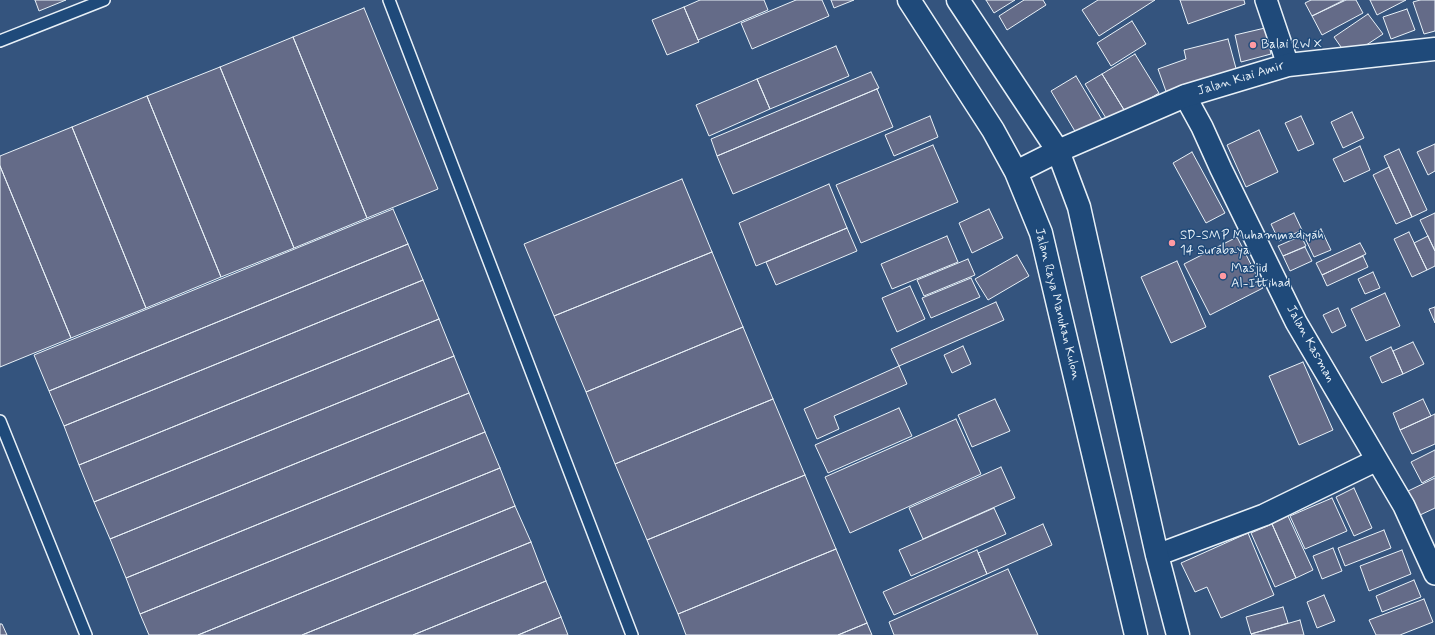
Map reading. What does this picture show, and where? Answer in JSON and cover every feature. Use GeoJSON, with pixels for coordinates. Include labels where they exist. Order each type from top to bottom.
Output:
{"type":"FeatureCollection","features":[{"type":"Feature","properties":{"kind":"main road","name":"Jalan Raya Manukan Kulon"},"geometry":{"type":"LineString","coordinates":[[909,0],[993,130],[1016,172],[1041,233],[1136,635]]}},
{"type":"Feature","properties":{"kind":"main road"},"geometry":{"type":"LineString","coordinates":[[958,0],[1058,151],[1079,207],[1157,555],[1178,635]]}},
{"type":"Feature","properties":{"kind":"main road","name":"Jalan Kiai Amir"},"geometry":{"type":"LineString","coordinates":[[1016,172],[1058,151],[1184,96],[1288,65],[1435,49]]}},
{"type":"Feature","properties":{"kind":"street"},"geometry":{"type":"LineString","coordinates":[[1266,0],[1288,65]]}},
{"type":"Feature","properties":{"kind":"street","name":"Jalan Kasman"},"geometry":{"type":"LineString","coordinates":[[1184,96],[1202,127],[1296,322],[1404,506],[1435,574]]}},
{"type":"Feature","properties":{"kind":"street"},"geometry":{"type":"LineString","coordinates":[[1157,555],[1264,515],[1376,460]]}},
{"type":"Feature","properties":{"kind":"lane"},"geometry":{"type":"LineString","coordinates":[[0,41],[104,0]]}},
{"type":"Feature","properties":{"kind":"lane"},"geometry":{"type":"LineString","coordinates":[[389,0],[632,635]]}},
{"type":"Feature","properties":{"kind":"lane"},"geometry":{"type":"LineString","coordinates":[[0,421],[86,635]]}},
{"type":"Feature","properties":{"kind":"building"},"geometry":{"type":"Polygon","coordinates":[[[35,0],[66,0],[39,11],[35,0]]]}},
{"type":"Feature","properties":{"kind":"building"},"geometry":{"type":"Polygon","coordinates":[[[700,0],[764,0],[768,10],[698,40],[684,7],[700,0]]]}},
{"type":"Feature","properties":{"kind":"building"},"geometry":{"type":"Polygon","coordinates":[[[796,0],[822,0],[829,16],[752,49],[741,23],[796,0]]]}},
{"type":"Feature","properties":{"kind":"building"},"geometry":{"type":"Polygon","coordinates":[[[831,0],[854,0],[834,8],[831,0]]]}},
{"type":"Feature","properties":{"kind":"building"},"geometry":{"type":"Polygon","coordinates":[[[986,0],[1015,0],[994,13],[986,0]]]}},
{"type":"Feature","properties":{"kind":"building"},"geometry":{"type":"Polygon","coordinates":[[[1024,0],[1043,0],[1046,5],[1007,30],[999,16],[1024,0]]]}},
{"type":"Feature","properties":{"kind":"building"},"geometry":{"type":"Polygon","coordinates":[[[1098,0],[1155,0],[1099,36],[1082,10],[1098,0]]]}},
{"type":"Feature","properties":{"kind":"building"},"geometry":{"type":"Polygon","coordinates":[[[1180,0],[1244,0],[1245,4],[1188,24],[1180,0]]]}},
{"type":"Feature","properties":{"kind":"building"},"geometry":{"type":"Polygon","coordinates":[[[1311,0],[1344,0],[1312,16],[1305,3],[1311,0]]]}},
{"type":"Feature","properties":{"kind":"building"},"geometry":{"type":"Polygon","coordinates":[[[1346,0],[1356,0],[1363,13],[1322,35],[1312,16],[1346,0]]]}},
{"type":"Feature","properties":{"kind":"building"},"geometry":{"type":"Polygon","coordinates":[[[1370,0],[1406,0],[1377,15],[1370,0]]]}},
{"type":"Feature","properties":{"kind":"building"},"geometry":{"type":"Polygon","coordinates":[[[1420,0],[1435,0],[1435,31],[1424,34],[1413,2],[1420,0]]]}},
{"type":"Feature","properties":{"kind":"building"},"geometry":{"type":"Polygon","coordinates":[[[684,7],[699,42],[667,55],[652,20],[684,7]]]}},
{"type":"Feature","properties":{"kind":"building"},"geometry":{"type":"Polygon","coordinates":[[[364,8],[438,189],[367,218],[293,37],[364,8]]]}},
{"type":"Feature","properties":{"kind":"building"},"geometry":{"type":"Polygon","coordinates":[[[1407,9],[1415,30],[1391,39],[1383,17],[1407,9]]]}},
{"type":"Feature","properties":{"kind":"building"},"geometry":{"type":"Polygon","coordinates":[[[1368,14],[1383,34],[1348,57],[1334,37],[1368,14]]]}},
{"type":"Feature","properties":{"kind":"building"},"geometry":{"type":"Polygon","coordinates":[[[1132,21],[1146,44],[1111,66],[1097,43],[1132,21]]]}},
{"type":"Feature","properties":{"kind":"building","name":"Balai RW X"},"geometry":{"type":"Polygon","coordinates":[[[1265,28],[1271,54],[1241,62],[1235,35],[1265,28]]]}},
{"type":"Feature","properties":{"kind":"building"},"geometry":{"type":"Polygon","coordinates":[[[293,37],[367,218],[294,248],[220,67],[293,37]]]}},
{"type":"Feature","properties":{"kind":"building"},"geometry":{"type":"Polygon","coordinates":[[[1228,39],[1237,72],[1168,97],[1158,69],[1186,59],[1184,50],[1228,39]]]}},
{"type":"Feature","properties":{"kind":"building"},"geometry":{"type":"Polygon","coordinates":[[[836,46],[849,76],[770,109],[757,79],[836,46]]]}},
{"type":"Feature","properties":{"kind":"building"},"geometry":{"type":"Polygon","coordinates":[[[1135,54],[1159,93],[1126,113],[1102,74],[1135,54]]]}},
{"type":"Feature","properties":{"kind":"building"},"geometry":{"type":"Polygon","coordinates":[[[220,67],[294,248],[221,277],[147,96],[220,67]]]}},
{"type":"Feature","properties":{"kind":"building"},"geometry":{"type":"Polygon","coordinates":[[[871,72],[879,88],[717,156],[711,139],[871,72]]]}},
{"type":"Feature","properties":{"kind":"building"},"geometry":{"type":"Polygon","coordinates":[[[1102,74],[1126,113],[1109,123],[1085,84],[1102,74]]]}},
{"type":"Feature","properties":{"kind":"building"},"geometry":{"type":"Polygon","coordinates":[[[1076,76],[1104,123],[1079,138],[1051,91],[1076,76]]]}},
{"type":"Feature","properties":{"kind":"building"},"geometry":{"type":"Polygon","coordinates":[[[757,79],[770,109],[709,136],[696,105],[757,79]]]}},
{"type":"Feature","properties":{"kind":"building"},"geometry":{"type":"Polygon","coordinates":[[[877,89],[893,127],[733,194],[717,156],[877,89]]]}},
{"type":"Feature","properties":{"kind":"building"},"geometry":{"type":"Polygon","coordinates":[[[147,96],[221,277],[146,308],[72,127],[147,96]]]}},
{"type":"Feature","properties":{"kind":"building"},"geometry":{"type":"Polygon","coordinates":[[[1352,112],[1364,138],[1343,148],[1331,122],[1352,112]]]}},
{"type":"Feature","properties":{"kind":"building"},"geometry":{"type":"Polygon","coordinates":[[[930,116],[938,137],[894,156],[885,135],[930,116]]]}},
{"type":"Feature","properties":{"kind":"building"},"geometry":{"type":"Polygon","coordinates":[[[1301,116],[1314,144],[1298,151],[1285,123],[1301,116]]]}},
{"type":"Feature","properties":{"kind":"building"},"geometry":{"type":"Polygon","coordinates":[[[72,127],[146,308],[71,338],[0,166],[0,156],[72,127]]]}},
{"type":"Feature","properties":{"kind":"building"},"geometry":{"type":"Polygon","coordinates":[[[1259,130],[1278,172],[1246,187],[1227,145],[1259,130]]]}},
{"type":"Feature","properties":{"kind":"building"},"geometry":{"type":"Polygon","coordinates":[[[1435,144],[1435,171],[1428,175],[1417,152],[1435,144]]]}},
{"type":"Feature","properties":{"kind":"building"},"geometry":{"type":"Polygon","coordinates":[[[933,145],[958,202],[861,243],[836,185],[933,145]]]}},
{"type":"Feature","properties":{"kind":"building"},"geometry":{"type":"Polygon","coordinates":[[[1360,146],[1370,170],[1344,182],[1333,159],[1360,146]]]}},
{"type":"Feature","properties":{"kind":"building"},"geometry":{"type":"Polygon","coordinates":[[[1399,149],[1427,210],[1412,217],[1384,156],[1399,149]]]}},
{"type":"Feature","properties":{"kind":"building"},"geometry":{"type":"Polygon","coordinates":[[[1192,152],[1225,213],[1206,223],[1173,163],[1192,152]]]}},
{"type":"Feature","properties":{"kind":"building"},"geometry":{"type":"Polygon","coordinates":[[[0,166],[71,338],[0,367],[0,166]]]}},
{"type":"Feature","properties":{"kind":"building"},"geometry":{"type":"Polygon","coordinates":[[[1389,167],[1412,217],[1396,224],[1373,175],[1389,167]]]}},
{"type":"Feature","properties":{"kind":"building"},"geometry":{"type":"Polygon","coordinates":[[[682,179],[712,252],[554,316],[524,244],[682,179]]]}},
{"type":"Feature","properties":{"kind":"building"},"geometry":{"type":"Polygon","coordinates":[[[829,184],[847,228],[756,266],[739,223],[829,184]]]}},
{"type":"Feature","properties":{"kind":"building"},"geometry":{"type":"Polygon","coordinates":[[[393,209],[408,244],[49,391],[34,355],[393,209]]]}},
{"type":"Feature","properties":{"kind":"building"},"geometry":{"type":"Polygon","coordinates":[[[989,209],[1003,238],[972,253],[959,223],[989,209]]]}},
{"type":"Feature","properties":{"kind":"building"},"geometry":{"type":"Polygon","coordinates":[[[1294,213],[1302,230],[1279,241],[1271,224],[1294,213]]]}},
{"type":"Feature","properties":{"kind":"building"},"geometry":{"type":"Polygon","coordinates":[[[1435,213],[1435,251],[1420,220],[1435,213]]]}},
{"type":"Feature","properties":{"kind":"building"},"geometry":{"type":"Polygon","coordinates":[[[847,228],[857,251],[776,285],[766,262],[847,228]]]}},
{"type":"Feature","properties":{"kind":"building"},"geometry":{"type":"Polygon","coordinates":[[[1321,229],[1331,250],[1314,257],[1304,236],[1321,229]]]}},
{"type":"Feature","properties":{"kind":"building"},"geometry":{"type":"Polygon","coordinates":[[[1409,232],[1427,270],[1412,277],[1394,239],[1409,232]]]}},
{"type":"Feature","properties":{"kind":"building"},"geometry":{"type":"Polygon","coordinates":[[[947,236],[958,262],[892,289],[881,264],[947,236]]]}},
{"type":"Feature","properties":{"kind":"building"},"geometry":{"type":"Polygon","coordinates":[[[1301,236],[1306,246],[1283,256],[1278,246],[1301,236]]]}},
{"type":"Feature","properties":{"kind":"building"},"geometry":{"type":"Polygon","coordinates":[[[1428,236],[1435,251],[1435,266],[1427,270],[1414,243],[1428,236]]]}},
{"type":"Feature","properties":{"kind":"building","name":"Masjid Al-Ittihad"},"geometry":{"type":"Polygon","coordinates":[[[1237,237],[1263,288],[1210,315],[1184,264],[1237,237]]]}},
{"type":"Feature","properties":{"kind":"building"},"geometry":{"type":"Polygon","coordinates":[[[1360,243],[1366,254],[1322,275],[1316,263],[1360,243]]]}},
{"type":"Feature","properties":{"kind":"building"},"geometry":{"type":"Polygon","coordinates":[[[408,244],[423,280],[64,426],[49,391],[408,244]]]}},
{"type":"Feature","properties":{"kind":"building"},"geometry":{"type":"Polygon","coordinates":[[[1305,247],[1312,261],[1290,271],[1283,256],[1305,247]]]}},
{"type":"Feature","properties":{"kind":"building"},"geometry":{"type":"Polygon","coordinates":[[[712,252],[743,327],[586,392],[554,316],[712,252]]]}},
{"type":"Feature","properties":{"kind":"building"},"geometry":{"type":"Polygon","coordinates":[[[1017,255],[1029,276],[988,300],[975,279],[1017,255]]]}},
{"type":"Feature","properties":{"kind":"building"},"geometry":{"type":"Polygon","coordinates":[[[1363,256],[1368,267],[1327,286],[1322,275],[1363,256]]]}},
{"type":"Feature","properties":{"kind":"building"},"geometry":{"type":"Polygon","coordinates":[[[968,259],[975,275],[924,296],[917,280],[968,259]]]}},
{"type":"Feature","properties":{"kind":"building"},"geometry":{"type":"Polygon","coordinates":[[[1177,261],[1206,327],[1171,343],[1141,277],[1177,261]]]}},
{"type":"Feature","properties":{"kind":"building"},"geometry":{"type":"Polygon","coordinates":[[[1373,272],[1380,288],[1365,294],[1358,279],[1373,272]]]}},
{"type":"Feature","properties":{"kind":"building"},"geometry":{"type":"Polygon","coordinates":[[[971,278],[980,297],[931,318],[922,298],[971,278]]]}},
{"type":"Feature","properties":{"kind":"building"},"geometry":{"type":"Polygon","coordinates":[[[423,280],[439,319],[79,465],[64,426],[423,280]]]}},
{"type":"Feature","properties":{"kind":"building"},"geometry":{"type":"Polygon","coordinates":[[[910,286],[925,319],[897,332],[882,298],[910,286]]]}},
{"type":"Feature","properties":{"kind":"building"},"geometry":{"type":"Polygon","coordinates":[[[1385,293],[1400,326],[1366,341],[1351,309],[1385,293]]]}},
{"type":"Feature","properties":{"kind":"building"},"geometry":{"type":"Polygon","coordinates":[[[996,302],[1004,320],[899,366],[891,349],[996,302]]]}},
{"type":"Feature","properties":{"kind":"building"},"geometry":{"type":"Polygon","coordinates":[[[1435,307],[1435,323],[1429,309],[1435,307]]]}},
{"type":"Feature","properties":{"kind":"building"},"geometry":{"type":"Polygon","coordinates":[[[1338,308],[1346,326],[1332,333],[1323,315],[1338,308]]]}},
{"type":"Feature","properties":{"kind":"building"},"geometry":{"type":"Polygon","coordinates":[[[439,319],[454,356],[94,502],[79,465],[439,319]]]}},
{"type":"Feature","properties":{"kind":"building"},"geometry":{"type":"Polygon","coordinates":[[[743,327],[773,399],[615,464],[586,392],[743,327]]]}},
{"type":"Feature","properties":{"kind":"building"},"geometry":{"type":"Polygon","coordinates":[[[1413,342],[1424,364],[1403,374],[1393,351],[1413,342]]]}},
{"type":"Feature","properties":{"kind":"building"},"geometry":{"type":"Polygon","coordinates":[[[963,346],[971,364],[952,373],[944,355],[963,346]]]}},
{"type":"Feature","properties":{"kind":"building"},"geometry":{"type":"Polygon","coordinates":[[[1391,347],[1403,374],[1382,383],[1370,357],[1391,347]]]}},
{"type":"Feature","properties":{"kind":"building"},"geometry":{"type":"Polygon","coordinates":[[[454,356],[469,393],[110,539],[94,502],[454,356]]]}},
{"type":"Feature","properties":{"kind":"building"},"geometry":{"type":"Polygon","coordinates":[[[1303,362],[1333,430],[1299,445],[1269,376],[1303,362]]]}},
{"type":"Feature","properties":{"kind":"building"},"geometry":{"type":"Polygon","coordinates":[[[899,366],[907,384],[834,416],[839,429],[817,439],[804,409],[899,366]]]}},
{"type":"Feature","properties":{"kind":"building"},"geometry":{"type":"Polygon","coordinates":[[[469,393],[485,432],[126,578],[110,539],[469,393]]]}},
{"type":"Feature","properties":{"kind":"building"},"geometry":{"type":"Polygon","coordinates":[[[773,399],[805,475],[647,540],[615,464],[773,399]]]}},
{"type":"Feature","properties":{"kind":"building"},"geometry":{"type":"Polygon","coordinates":[[[995,399],[1010,431],[972,447],[958,415],[995,399]]]}},
{"type":"Feature","properties":{"kind":"building"},"geometry":{"type":"Polygon","coordinates":[[[1423,399],[1431,416],[1400,430],[1393,413],[1423,399]]]}},
{"type":"Feature","properties":{"kind":"building"},"geometry":{"type":"Polygon","coordinates":[[[899,408],[912,436],[828,473],[815,445],[899,408]]]}},
{"type":"Feature","properties":{"kind":"building"},"geometry":{"type":"Polygon","coordinates":[[[1435,414],[1435,444],[1412,454],[1400,430],[1435,414]]]}},
{"type":"Feature","properties":{"kind":"building"},"geometry":{"type":"Polygon","coordinates":[[[956,419],[981,474],[850,533],[825,477],[956,419]]]}},
{"type":"Feature","properties":{"kind":"building"},"geometry":{"type":"Polygon","coordinates":[[[485,432],[500,468],[140,614],[126,578],[485,432]]]}},
{"type":"Feature","properties":{"kind":"building"},"geometry":{"type":"Polygon","coordinates":[[[1435,450],[1435,476],[1422,483],[1411,462],[1435,450]]]}},
{"type":"Feature","properties":{"kind":"building"},"geometry":{"type":"Polygon","coordinates":[[[1001,467],[1015,498],[923,539],[909,508],[1001,467]]]}},
{"type":"Feature","properties":{"kind":"building"},"geometry":{"type":"Polygon","coordinates":[[[500,468],[515,506],[198,635],[149,635],[140,614],[500,468]]]}},
{"type":"Feature","properties":{"kind":"building"},"geometry":{"type":"Polygon","coordinates":[[[805,475],[836,549],[678,614],[647,540],[805,475]]]}},
{"type":"Feature","properties":{"kind":"building"},"geometry":{"type":"Polygon","coordinates":[[[1435,478],[1435,508],[1420,515],[1408,491],[1435,478]]]}},
{"type":"Feature","properties":{"kind":"building"},"geometry":{"type":"Polygon","coordinates":[[[1354,488],[1372,528],[1354,536],[1336,497],[1354,488]]]}},
{"type":"Feature","properties":{"kind":"building"},"geometry":{"type":"Polygon","coordinates":[[[1332,498],[1347,531],[1305,549],[1290,516],[1332,498]]]}},
{"type":"Feature","properties":{"kind":"building"},"geometry":{"type":"Polygon","coordinates":[[[515,506],[531,542],[302,635],[198,635],[515,506]]]}},
{"type":"Feature","properties":{"kind":"building"},"geometry":{"type":"Polygon","coordinates":[[[994,508],[1006,534],[911,576],[899,550],[994,508]]]}},
{"type":"Feature","properties":{"kind":"building"},"geometry":{"type":"Polygon","coordinates":[[[1288,516],[1313,570],[1296,578],[1272,524],[1288,516]]]}},
{"type":"Feature","properties":{"kind":"building"},"geometry":{"type":"Polygon","coordinates":[[[1043,524],[1052,545],[987,574],[978,553],[1043,524]]]}},
{"type":"Feature","properties":{"kind":"building"},"geometry":{"type":"Polygon","coordinates":[[[1272,524],[1296,578],[1275,587],[1251,533],[1272,524]]]}},
{"type":"Feature","properties":{"kind":"building"},"geometry":{"type":"Polygon","coordinates":[[[1384,530],[1391,548],[1345,566],[1338,548],[1384,530]]]}},
{"type":"Feature","properties":{"kind":"building"},"geometry":{"type":"Polygon","coordinates":[[[1248,533],[1274,595],[1221,618],[1207,587],[1195,592],[1181,563],[1248,533]]]}},
{"type":"Feature","properties":{"kind":"building"},"geometry":{"type":"Polygon","coordinates":[[[531,542],[546,581],[413,635],[302,635],[531,542]]]}},
{"type":"Feature","properties":{"kind":"building"},"geometry":{"type":"Polygon","coordinates":[[[1333,548],[1342,571],[1322,579],[1313,556],[1333,548]]]}},
{"type":"Feature","properties":{"kind":"building"},"geometry":{"type":"Polygon","coordinates":[[[836,549],[867,623],[838,635],[686,635],[678,614],[836,549]]]}},
{"type":"Feature","properties":{"kind":"building"},"geometry":{"type":"Polygon","coordinates":[[[977,550],[987,574],[894,615],[883,592],[977,550]]]}},
{"type":"Feature","properties":{"kind":"building"},"geometry":{"type":"Polygon","coordinates":[[[1402,550],[1411,574],[1369,591],[1360,566],[1402,550]]]}},
{"type":"Feature","properties":{"kind":"building"},"geometry":{"type":"Polygon","coordinates":[[[1008,569],[1038,635],[894,635],[889,622],[1008,569]]]}},
{"type":"Feature","properties":{"kind":"building"},"geometry":{"type":"Polygon","coordinates":[[[1414,580],[1421,597],[1382,612],[1376,596],[1414,580]]]}},
{"type":"Feature","properties":{"kind":"building"},"geometry":{"type":"Polygon","coordinates":[[[546,581],[561,617],[518,635],[413,635],[546,581]]]}},
{"type":"Feature","properties":{"kind":"building"},"geometry":{"type":"Polygon","coordinates":[[[1324,595],[1335,621],[1317,628],[1307,602],[1324,595]]]}},
{"type":"Feature","properties":{"kind":"building"},"geometry":{"type":"Polygon","coordinates":[[[1424,599],[1433,622],[1400,635],[1376,635],[1369,620],[1424,599]]]}},
{"type":"Feature","properties":{"kind":"building"},"geometry":{"type":"Polygon","coordinates":[[[1283,607],[1288,623],[1251,634],[1246,617],[1283,607]]]}},
{"type":"Feature","properties":{"kind":"building"},"geometry":{"type":"Polygon","coordinates":[[[561,617],[568,635],[518,635],[561,617]]]}},
{"type":"Feature","properties":{"kind":"building"},"geometry":{"type":"Polygon","coordinates":[[[1300,620],[1304,635],[1251,634],[1300,620]]]}},
{"type":"Feature","properties":{"kind":"building"},"geometry":{"type":"Polygon","coordinates":[[[867,623],[872,635],[838,635],[867,623]]]}},
{"type":"Feature","properties":{"kind":"building"},"geometry":{"type":"Polygon","coordinates":[[[0,624],[2,624],[7,635],[0,635],[0,624]]]}},
{"type":"Feature","properties":{"kind":"place","name":"Balai RW X"},"geometry":{"type":"Point","coordinates":[1253,45]}},
{"type":"Feature","properties":{"kind":"place","name":"SD-SMP Muhammadiyah 14 Surabaya"},"geometry":{"type":"Point","coordinates":[1172,243]}},
{"type":"Feature","properties":{"kind":"place","name":"Masjid Al-Ittihad"},"geometry":{"type":"Point","coordinates":[1223,276]}}]}
